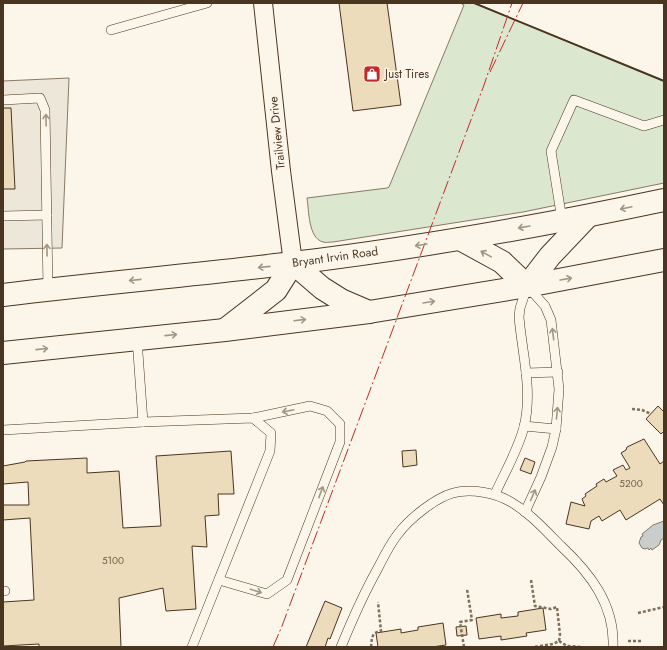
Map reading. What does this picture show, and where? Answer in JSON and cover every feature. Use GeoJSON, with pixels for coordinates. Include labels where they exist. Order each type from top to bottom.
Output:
{"type":"FeatureCollection","features":[{"type":"Feature","properties":{"kind":"main road","name":"Bryant Irvin Road"},"geometry":{"type":"LineString","coordinates":[[3,295],[370,253],[460,239],[588,216],[664,200]]}},
{"type":"Feature","properties":{"kind":"main road"},"geometry":{"type":"LineString","coordinates":[[527,286],[550,256],[588,216]]}},
{"type":"Feature","properties":{"kind":"main road"},"geometry":{"type":"LineString","coordinates":[[460,239],[502,262],[527,286]]}},
{"type":"Feature","properties":{"kind":"main road"},"geometry":{"type":"LineString","coordinates":[[3,353],[225,330],[369,312],[527,286],[664,260]]}},
{"type":"Feature","properties":{"kind":"main road"},"geometry":{"type":"LineString","coordinates":[[225,330],[276,290],[293,263],[322,288],[341,300],[369,312]]}},
{"type":"Feature","properties":{"kind":"street","name":"Trailview Drive"},"geometry":{"type":"LineString","coordinates":[[263,3],[293,263]]}},
{"type":"Feature","properties":{"kind":"lane"},"geometry":{"type":"LineString","coordinates":[[110,30],[191,5],[207,3]]}},
{"type":"Feature","properties":{"kind":"lane"},"geometry":{"type":"LineString","coordinates":[[3,100],[40,98],[45,110],[48,289]]}},
{"type":"Feature","properties":{"kind":"lane"},"geometry":{"type":"LineString","coordinates":[[562,220],[551,151],[574,100],[644,126],[664,120]]}},
{"type":"Feature","properties":{"kind":"lane"},"geometry":{"type":"LineString","coordinates":[[3,216],[47,215]]}},
{"type":"Feature","properties":{"kind":"lane"},"geometry":{"type":"LineString","coordinates":[[525,512],[546,464],[556,429],[559,389],[549,312],[527,286]]}},
{"type":"Feature","properties":{"kind":"lane"},"geometry":{"type":"LineString","coordinates":[[495,494],[524,426],[526,411],[526,373],[519,317],[520,308],[527,286]]}},
{"type":"Feature","properties":{"kind":"lane"},"geometry":{"type":"LineString","coordinates":[[137,339],[143,422]]}},
{"type":"Feature","properties":{"kind":"lane"},"geometry":{"type":"LineString","coordinates":[[526,373],[558,372]]}},
{"type":"Feature","properties":{"kind":"lane"},"geometry":{"type":"LineString","coordinates":[[3,430],[143,422],[253,418],[310,406],[327,411],[340,424],[340,442],[287,580],[267,594],[219,580]]}},
{"type":"Feature","properties":{"kind":"lane"},"geometry":{"type":"LineString","coordinates":[[192,647],[270,452],[271,433],[253,418]]}},
{"type":"Feature","properties":{"kind":"lane"},"geometry":{"type":"LineString","coordinates":[[524,426],[556,429]]}},
{"type":"Feature","properties":{"kind":"lane"},"geometry":{"type":"LineString","coordinates":[[341,647],[359,604],[387,551],[408,522],[436,501],[453,493],[473,491],[495,494],[512,502],[525,512],[587,572],[597,586],[609,615],[613,629],[614,647]]}},
{"type":"Feature","properties":{"kind":"path"},"geometry":{"type":"LineString","coordinates":[[632,409],[642,410],[651,414]]}},
{"type":"Feature","properties":{"kind":"path"},"geometry":{"type":"LineString","coordinates":[[531,580],[535,606],[551,609],[557,607],[560,635],[559,641],[555,644],[534,647]]}},
{"type":"Feature","properties":{"kind":"path"},"geometry":{"type":"LineString","coordinates":[[464,647],[460,622],[472,620],[467,589]]}},
{"type":"Feature","properties":{"kind":"path"},"geometry":{"type":"LineString","coordinates":[[371,647],[372,635],[381,631],[378,602]]}},
{"type":"Feature","properties":{"kind":"path"},"geometry":{"type":"LineString","coordinates":[[638,614],[664,608]]}},
{"type":"Feature","properties":{"kind":"path"},"geometry":{"type":"LineString","coordinates":[[559,641],[566,646],[582,647]]}},
{"type":"Feature","properties":{"kind":"green space"},"geometry":{"type":"Polygon","coordinates":[[[460,3],[474,3],[664,81],[664,183],[523,212],[333,242],[324,242],[318,239],[314,235],[310,223],[307,198],[389,187],[464,5],[460,3]]]}},
{"type":"Feature","properties":{"kind":"shaded area"},"geometry":{"type":"Polygon","coordinates":[[[69,78],[62,248],[3,249],[3,81],[69,78]]]}},
{"type":"Feature","properties":{"kind":"shaded area"},"geometry":{"type":"Polygon","coordinates":[[[664,521],[664,538],[661,540],[659,545],[652,550],[651,548],[649,550],[648,548],[642,548],[639,543],[641,537],[643,536],[642,534],[653,525],[664,521]]]}},
{"type":"Feature","properties":{"kind":"building","name":"Just Tires"},"geometry":{"type":"Polygon","coordinates":[[[339,3],[387,3],[401,105],[353,111],[339,3]]]}},
{"type":"Feature","properties":{"kind":"building"},"geometry":{"type":"Polygon","coordinates":[[[3,108],[11,108],[15,189],[3,189],[3,108]]]}},
{"type":"Feature","properties":{"kind":"building"},"geometry":{"type":"Polygon","coordinates":[[[658,406],[664,412],[664,431],[661,434],[646,419],[658,406]]]}},
{"type":"Feature","properties":{"kind":"building"},"geometry":{"type":"Polygon","coordinates":[[[644,439],[660,464],[664,461],[664,505],[660,499],[626,520],[620,510],[602,521],[599,516],[591,521],[589,529],[566,524],[571,502],[585,506],[582,499],[586,496],[585,494],[597,486],[596,484],[604,479],[606,482],[617,476],[613,470],[623,465],[626,470],[630,468],[621,453],[626,450],[627,447],[644,439]]]}},
{"type":"Feature","properties":{"kind":"building"},"geometry":{"type":"Polygon","coordinates":[[[416,450],[417,465],[403,467],[402,451],[416,450]]]}},
{"type":"Feature","properties":{"kind":"building"},"geometry":{"type":"Polygon","coordinates":[[[231,451],[234,494],[218,494],[219,515],[205,516],[207,547],[192,546],[196,609],[166,611],[163,588],[119,598],[121,647],[39,647],[39,644],[3,646],[3,602],[34,600],[30,518],[3,520],[3,505],[29,505],[28,482],[3,484],[3,466],[26,461],[87,458],[87,473],[119,471],[123,528],[161,526],[156,456],[231,451]]]}},
{"type":"Feature","properties":{"kind":"building"},"geometry":{"type":"Polygon","coordinates":[[[525,458],[535,462],[531,474],[520,470],[525,458]]]}},
{"type":"Feature","properties":{"kind":"building"},"geometry":{"type":"Polygon","coordinates":[[[325,601],[342,608],[330,639],[328,638],[325,647],[306,647],[325,601]]]}},
{"type":"Feature","properties":{"kind":"building"},"geometry":{"type":"Polygon","coordinates":[[[543,608],[546,630],[526,633],[527,636],[501,640],[501,636],[479,639],[476,618],[501,614],[501,618],[518,616],[518,612],[543,608]]]}},
{"type":"Feature","properties":{"kind":"building"},"geometry":{"type":"Polygon","coordinates":[[[443,623],[446,645],[432,647],[378,647],[376,633],[401,629],[401,633],[418,630],[418,627],[443,623]]]}},
{"type":"Feature","properties":{"kind":"building"},"geometry":{"type":"Polygon","coordinates":[[[466,626],[467,635],[457,636],[456,627],[466,626]]]}},
{"type":"Feature","properties":{"kind":"wall"},"geometry":{"type":"LineString","coordinates":[[474,3],[664,81]]}},
{"type":"Feature","properties":{"kind":"power"},"geometry":{"type":"LineString","coordinates":[[273,647],[484,85],[512,3]]}},
{"type":"Feature","properties":{"kind":"power"},"geometry":{"type":"LineString","coordinates":[[490,72],[523,3]]}},
{"type":"Feature","properties":{"kind":"place","name":"Just Tires"},"geometry":{"type":"Point","coordinates":[372,74]}}]}
